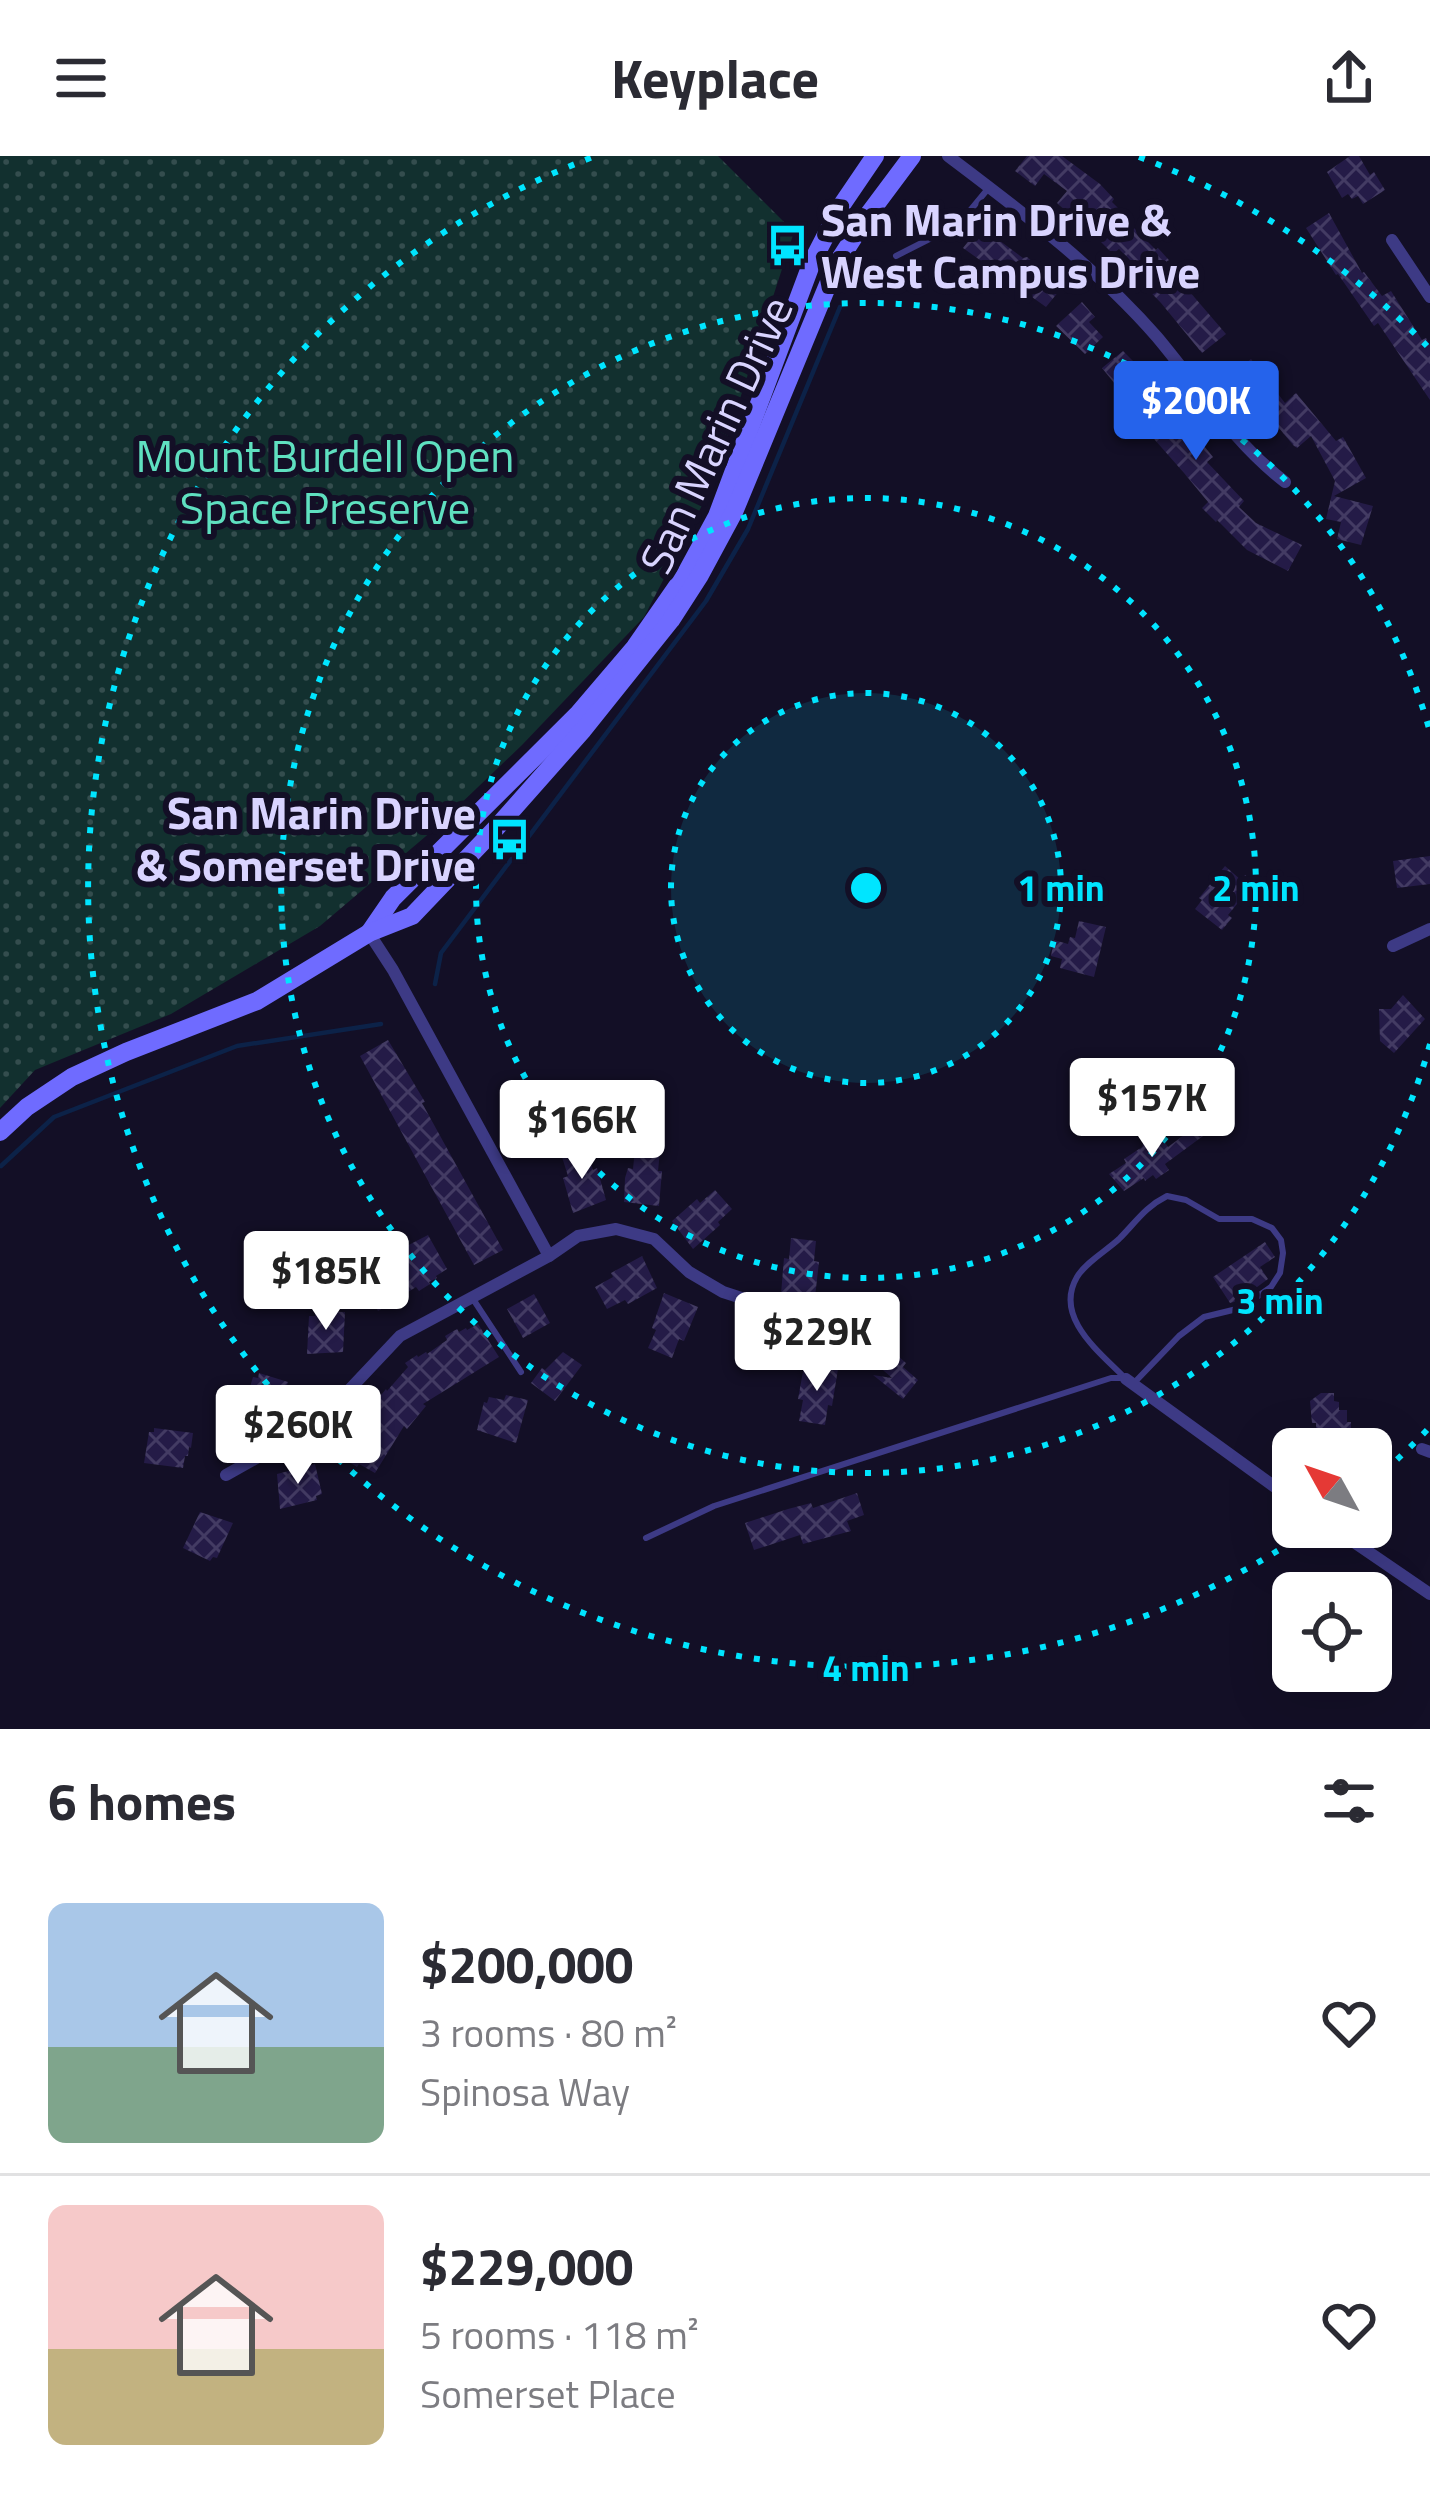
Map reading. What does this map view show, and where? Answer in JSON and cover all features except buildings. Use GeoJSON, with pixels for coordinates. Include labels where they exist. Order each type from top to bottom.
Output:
{"type":"FeatureCollection","features":[{"type":"Feature","properties":{"kind":"main road","name":"San Marin Drive"},"geometry":{"type":"LineString","coordinates":[[369,933],[393,898],[577,715],[635,646],[685,575],[717,516],[812,262],[841,206],[875,156]]}},
{"type":"Feature","properties":{"kind":"main road","name":"San Marin Drive"},"geometry":{"type":"LineString","coordinates":[[0,1132],[27,1106],[72,1078],[257,1001],[369,933],[412,916],[454,872],[584,730],[671,620],[734,512],[836,265],[912,156]]}},
{"type":"Feature","properties":{"kind":"street"},"geometry":{"type":"LineString","coordinates":[[949,156],[1094,272],[1156,337],[1246,449],[1285,482]]}},
{"type":"Feature","properties":{"kind":"street"},"geometry":{"type":"LineString","coordinates":[[1392,240],[1430,297]]}},
{"type":"Feature","properties":{"kind":"street"},"geometry":{"type":"LineString","coordinates":[[1394,946],[1430,929]]}},
{"type":"Feature","properties":{"kind":"street"},"geometry":{"type":"LineString","coordinates":[[369,933],[549,1256]]}},
{"type":"Feature","properties":{"kind":"street"},"geometry":{"type":"LineString","coordinates":[[226,1475],[317,1424],[400,1336],[578,1236],[616,1229],[654,1239],[689,1272],[724,1292],[841,1330]]}},
{"type":"Feature","properties":{"kind":"street"},"geometry":{"type":"LineString","coordinates":[[1130,1381],[1272,1485]]}},
{"type":"Feature","properties":{"kind":"street"},"geometry":{"type":"LineString","coordinates":[[1363,1548],[1430,1594]]}},
{"type":"Feature","properties":{"kind":"lane"},"geometry":{"type":"LineString","coordinates":[[896,256],[959,224],[989,187]]}},
{"type":"Feature","properties":{"kind":"lane"},"geometry":{"type":"LineString","coordinates":[[1167,1196],[1186,1200],[1219,1220],[1252,1219],[1272,1228],[1283,1253],[1280,1273],[1271,1287],[1241,1308],[1204,1317],[1130,1381],[1083,1336],[1074,1317],[1071,1292],[1078,1274],[1150,1204],[1167,1196]]}},
{"type":"Feature","properties":{"kind":"lane"},"geometry":{"type":"LineString","coordinates":[[471,1296],[521,1372]]}},
{"type":"Feature","properties":{"kind":"lane"},"geometry":{"type":"LineString","coordinates":[[646,1538],[714,1506],[861,1457],[1111,1378],[1130,1381]]}},
{"type":"Feature","properties":{"kind":"green space","name":"Mount Burdell Open Space Preserve"},"geometry":{"type":"Polygon","coordinates":[[[0,156],[718,156],[794,232],[711,488],[644,617],[432,831],[320,926],[171,1014],[35,1070],[0,1108],[0,156]]]}},
{"type":"Feature","properties":{"kind":"waterway"},"geometry":{"type":"LineString","coordinates":[[435,984],[441,953],[706,601],[748,529],[840,307]]}},
{"type":"Feature","properties":{"kind":"waterway"},"geometry":{"type":"LineString","coordinates":[[1,1166],[54,1117],[237,1046],[381,1024]]}},
{"type":"Feature","properties":{"kind":"place","name":"San Marin Drive & West Campus Drive"},"geometry":{"type":"Point","coordinates":[787,246]}},
{"type":"Feature","properties":{"kind":"place","name":"San Marin Drive & Somerset Drive"},"geometry":{"type":"Point","coordinates":[510,839]}}]}
